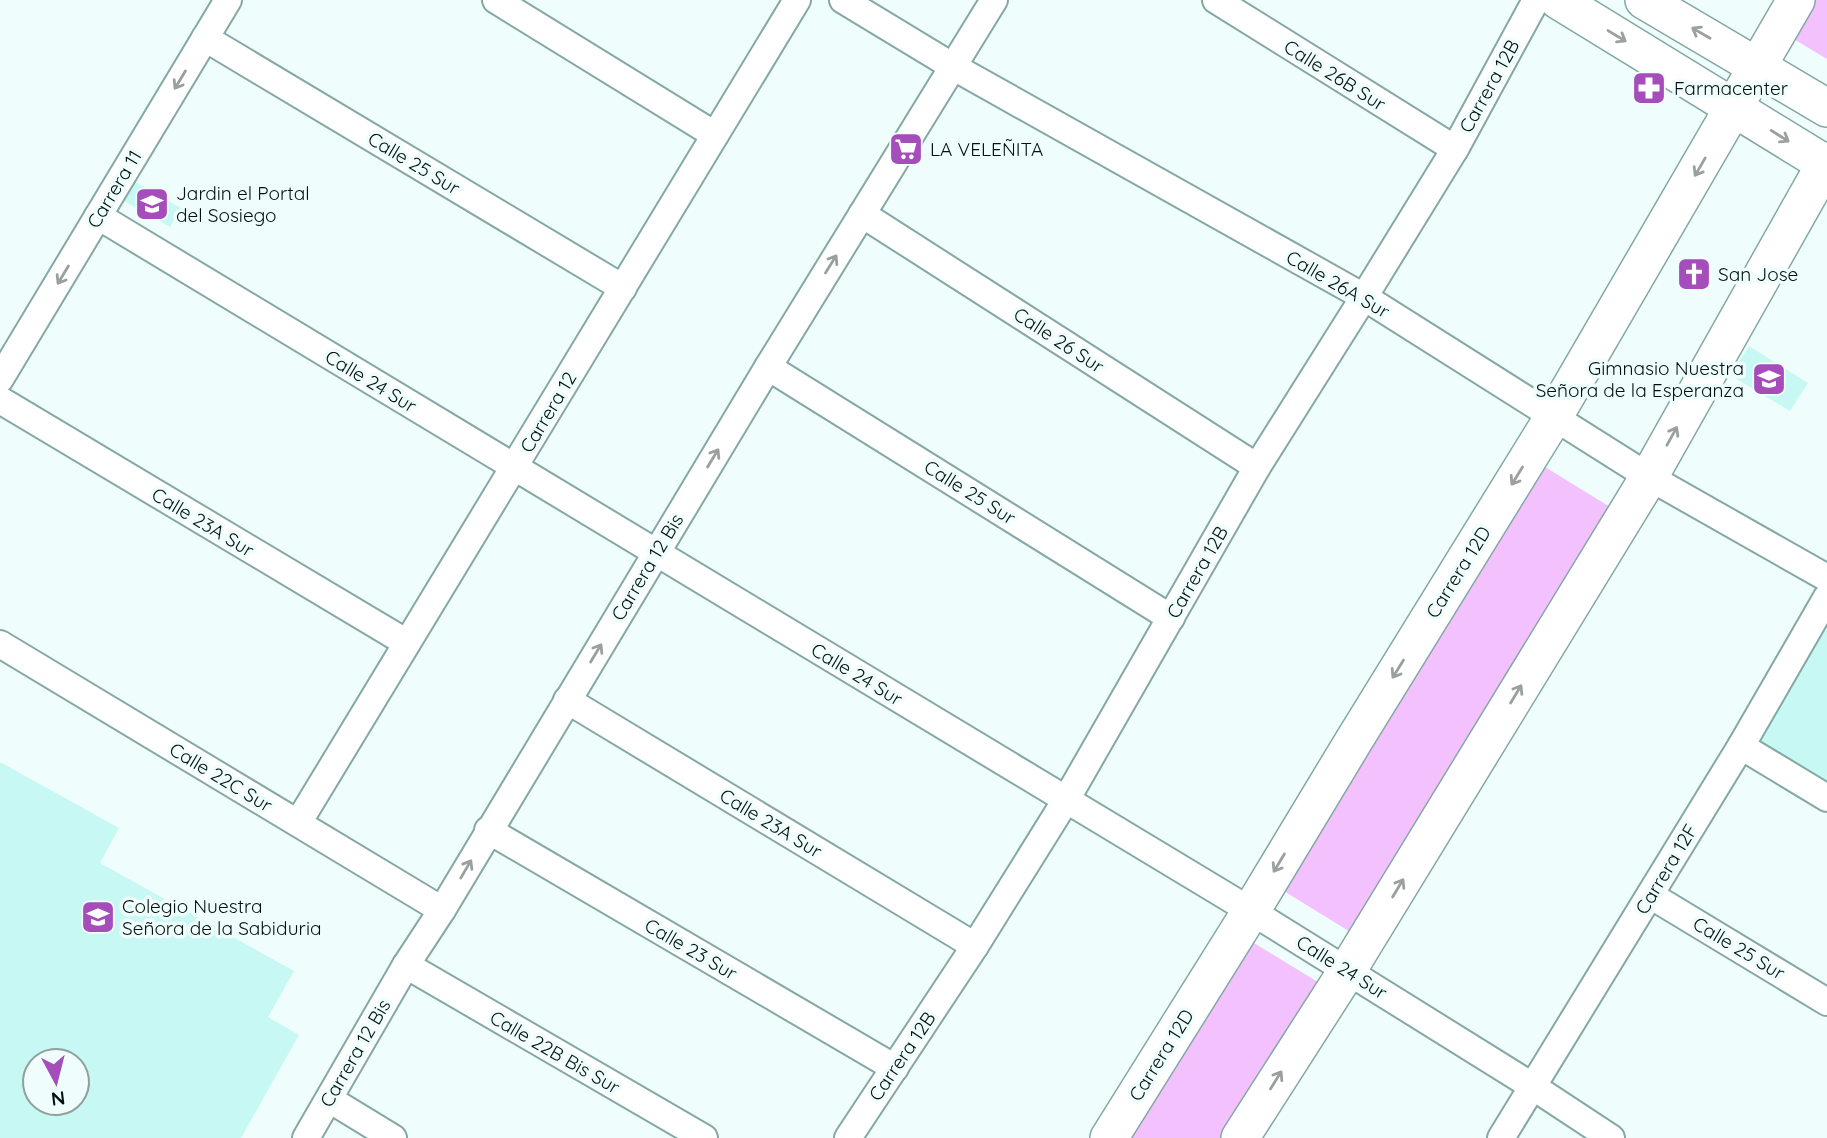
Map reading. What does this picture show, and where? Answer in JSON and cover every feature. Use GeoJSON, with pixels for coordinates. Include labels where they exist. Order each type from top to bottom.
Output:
{"type":"FeatureCollection","features":[{"type":"Feature","properties":{"kind":"street","name":"Carrera 11"},"geometry":{"type":"LineString","coordinates":[[0,379],[228,0]]}},
{"type":"Feature","properties":{"kind":"street"},"geometry":{"type":"LineString","coordinates":[[496,0],[715,135]]}},
{"type":"Feature","properties":{"kind":"street","name":"Carrera 12"},"geometry":{"type":"LineString","coordinates":[[298,823],[797,0]]}},
{"type":"Feature","properties":{"kind":"street","name":"Calle 26A Sur"},"geometry":{"type":"LineString","coordinates":[[842,0],[952,66],[1364,297],[1649,477],[1827,578]]}},
{"type":"Feature","properties":{"kind":"street","name":"Carrera 12 Bis"},"geometry":{"type":"LineString","coordinates":[[306,1138],[406,965],[442,910],[768,367],[994,0]]}},
{"type":"Feature","properties":{"kind":"street","name":"Calle 26B Sur"},"geometry":{"type":"LineString","coordinates":[[1216,0],[1455,149]]}},
{"type":"Feature","properties":{"kind":"street","name":"Carrera 12B"},"geometry":{"type":"LineString","coordinates":[[848,1138],[975,946],[1066,800],[1257,467],[1455,149],[1536,0]]}},
{"type":"Feature","properties":{"kind":"street"},"geometry":{"type":"LineString","coordinates":[[1240,1138],[1347,971],[1649,477],[1826,164],[1558,0]]}},
{"type":"Feature","properties":{"kind":"street"},"geometry":{"type":"LineString","coordinates":[[1644,0],[1827,108]]}},
{"type":"Feature","properties":{"kind":"street","name":"Carrera 12D"},"geometry":{"type":"LineString","coordinates":[[1109,1138],[1553,418],[1796,0]]}},
{"type":"Feature","properties":{"kind":"street","name":"Calle 25 Sur"},"geometry":{"type":"LineString","coordinates":[[205,38],[623,288]]}},
{"type":"Feature","properties":{"kind":"street","name":"Calle 26 Sur"},"geometry":{"type":"LineString","coordinates":[[862,214],[1257,467]]}},
{"type":"Feature","properties":{"kind":"street","name":"Calle 24 Sur"},"geometry":{"type":"LineString","coordinates":[[98,216],[1251,911],[1611,1138]]}},
{"type":"Feature","properties":{"kind":"street","name":"Calle 25 Sur"},"geometry":{"type":"LineString","coordinates":[[768,367],[1171,618]]}},
{"type":"Feature","properties":{"kind":"street","name":"Calle 23A Sur"},"geometry":{"type":"LineString","coordinates":[[0,400],[407,643]]}},
{"type":"Feature","properties":{"kind":"street","name":"Carrera 12F"},"geometry":{"type":"LineString","coordinates":[[1501,1138],[1741,746],[1827,597]]}},
{"type":"Feature","properties":{"kind":"street","name":"Calle 22C Sur"},"geometry":{"type":"LineString","coordinates":[[0,644],[442,910]]}},
{"type":"Feature","properties":{"kind":"street","name":"Calle 23A Sur"},"geometry":{"type":"LineString","coordinates":[[567,700],[975,946]]}},
{"type":"Feature","properties":{"kind":"street"},"geometry":{"type":"LineString","coordinates":[[1741,746],[1827,798]]}},
{"type":"Feature","properties":{"kind":"street","name":"Calle 23 Sur"},"geometry":{"type":"LineString","coordinates":[[488,830],[895,1068]]}},
{"type":"Feature","properties":{"kind":"street","name":"Calle 25 Sur"},"geometry":{"type":"LineString","coordinates":[[1650,895],[1827,1002]]}},
{"type":"Feature","properties":{"kind":"street","name":"Calle 22B Bis Sur"},"geometry":{"type":"LineString","coordinates":[[406,965],[704,1138]]}},
{"type":"Feature","properties":{"kind":"street"},"geometry":{"type":"LineString","coordinates":[[329,1099],[393,1138]]}},
{"type":"Feature","properties":{"kind":"shaded area"},"geometry":{"type":"Polygon","coordinates":[[[1808,0],[1827,0],[1827,59],[1787,35],[1808,0]]]}},
{"type":"Feature","properties":{"kind":"shaded area","name":"Jardin el Portal del Sosiego"},"geometry":{"type":"Polygon","coordinates":[[[135,182],[181,208],[170,227],[124,201],[135,182]]]}},
{"type":"Feature","properties":{"kind":"shaded area","name":"Gimnasio Nuestra Señora de la Esperanza"},"geometry":{"type":"Polygon","coordinates":[[[1749,346],[1808,383],[1790,411],[1730,375],[1749,346]]]}},
{"type":"Feature","properties":{"kind":"shaded area"},"geometry":{"type":"Polygon","coordinates":[[[1537,462],[1615,510],[1352,933],[1274,885],[1537,462]]]}},
{"type":"Feature","properties":{"kind":"shaded area"},"geometry":{"type":"Polygon","coordinates":[[[1827,628],[1827,788],[1755,745],[1827,628]]]}},
{"type":"Feature","properties":{"kind":"shaded area","name":"Colegio Nuestra Señora de la Sabiduria"},"geometry":{"type":"Polygon","coordinates":[[[0,762],[119,828],[100,863],[294,971],[268,1017],[299,1035],[241,1138],[0,1138],[0,762]]]}},
{"type":"Feature","properties":{"kind":"shaded area"},"geometry":{"type":"Polygon","coordinates":[[[1244,937],[1318,982],[1225,1138],[1118,1138],[1244,937]]]}},
{"type":"Feature","properties":{"kind":"place","name":"Farmacenter"},"geometry":{"type":"Point","coordinates":[1649,88]}},
{"type":"Feature","properties":{"kind":"place","name":"LA VELEÑITA"},"geometry":{"type":"Point","coordinates":[906,149]}},
{"type":"Feature","properties":{"kind":"place","name":"Jardin el Portal del Sosiego"},"geometry":{"type":"Point","coordinates":[152,204]}},
{"type":"Feature","properties":{"kind":"place","name":"San Jose"},"geometry":{"type":"Point","coordinates":[1694,274]}},
{"type":"Feature","properties":{"kind":"place","name":"Gimnasio Nuestra Señora de la Esperanza"},"geometry":{"type":"Point","coordinates":[1769,379]}},
{"type":"Feature","properties":{"kind":"place","name":"Colegio Nuestra Señora de la Sabiduria"},"geometry":{"type":"Point","coordinates":[98,917]}}]}
